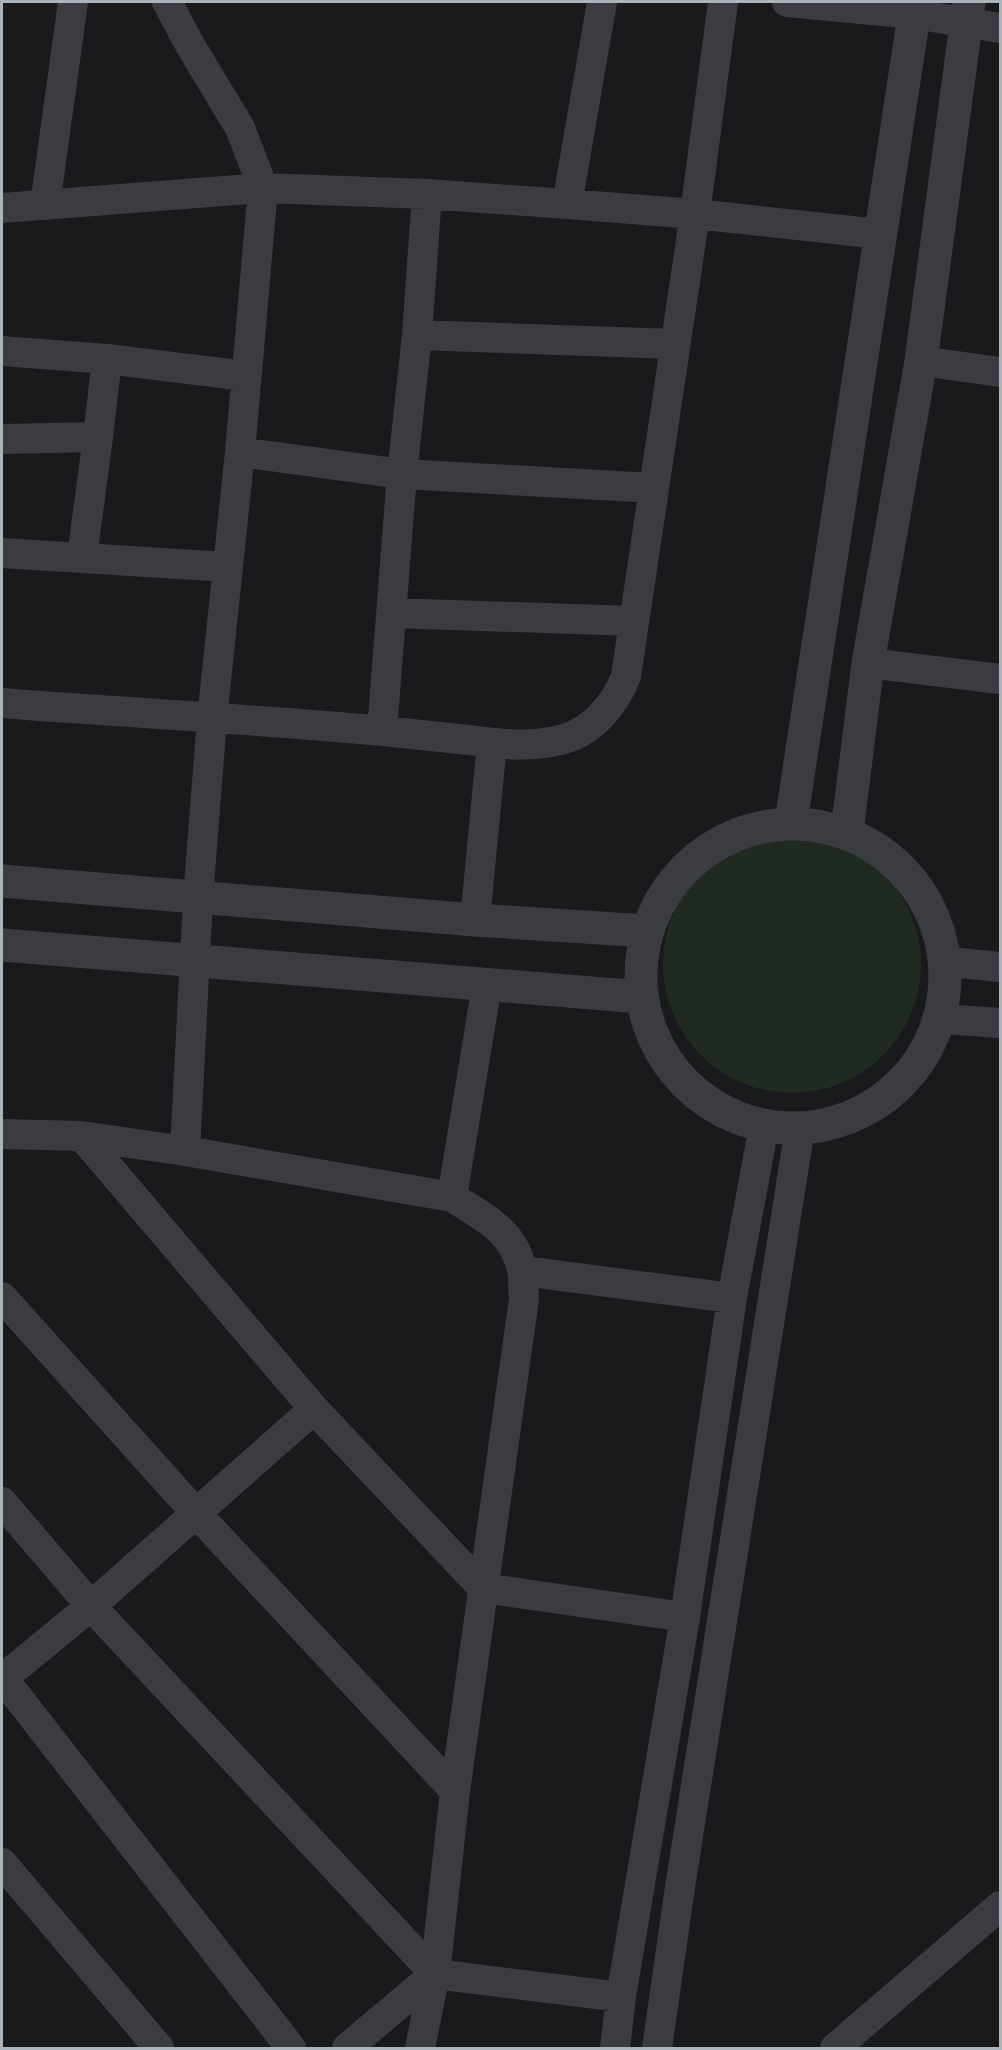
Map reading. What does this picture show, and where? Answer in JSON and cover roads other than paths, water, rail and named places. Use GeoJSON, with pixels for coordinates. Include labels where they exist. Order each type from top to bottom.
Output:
{"type":"FeatureCollection","features":[{"type":"Feature","properties":{"kind":"street"},"geometry":{"type":"LineString","coordinates":[[45,205],[73,2]]}},
{"type":"Feature","properties":{"kind":"street"},"geometry":{"type":"LineString","coordinates":[[167,2],[240,128],[263,188],[240,452],[212,719],[198,898],[185,1150]]}},
{"type":"Feature","properties":{"kind":"street"},"geometry":{"type":"LineString","coordinates":[[567,204],[602,2]]}},
{"type":"Feature","properties":{"kind":"street"},"geometry":{"type":"LineString","coordinates":[[2,703],[539,745],[577,734],[598,718],[622,688],[626,676],[695,214],[723,2]]}},
{"type":"Feature","properties":{"kind":"street"},"geometry":{"type":"LineString","coordinates":[[787,2],[967,12],[1000,28]]}},
{"type":"Feature","properties":{"kind":"street"},"geometry":{"type":"LineString","coordinates":[[791,822],[915,8]]}},
{"type":"Feature","properties":{"kind":"street"},"geometry":{"type":"LineString","coordinates":[[847,832],[868,663],[921,361],[967,12]]}},
{"type":"Feature","properties":{"kind":"street"},"geometry":{"type":"LineString","coordinates":[[2,208],[263,188],[427,194],[567,204],[695,214],[880,234]]}},
{"type":"Feature","properties":{"kind":"street"},"geometry":{"type":"LineString","coordinates":[[382,731],[402,474],[417,335],[427,194]]}},
{"type":"Feature","properties":{"kind":"street"},"geometry":{"type":"LineString","coordinates":[[417,335],[675,344]]}},
{"type":"Feature","properties":{"kind":"street"},"geometry":{"type":"LineString","coordinates":[[2,351],[106,359],[246,376]]}},
{"type":"Feature","properties":{"kind":"street"},"geometry":{"type":"LineString","coordinates":[[82,557],[106,359]]}},
{"type":"Feature","properties":{"kind":"street"},"geometry":{"type":"LineString","coordinates":[[921,361],[1000,372]]}},
{"type":"Feature","properties":{"kind":"street"},"geometry":{"type":"LineString","coordinates":[[2,439],[98,436]]}},
{"type":"Feature","properties":{"kind":"street"},"geometry":{"type":"LineString","coordinates":[[240,452],[402,474],[654,488]]}},
{"type":"Feature","properties":{"kind":"street"},"geometry":{"type":"LineString","coordinates":[[2,553],[227,567]]}},
{"type":"Feature","properties":{"kind":"street"},"geometry":{"type":"LineString","coordinates":[[392,613],[634,621]]}},
{"type":"Feature","properties":{"kind":"street"},"geometry":{"type":"LineString","coordinates":[[868,663],[1000,679]]}},
{"type":"Feature","properties":{"kind":"street"},"geometry":{"type":"LineString","coordinates":[[475,920],[492,743]]}},
{"type":"Feature","properties":{"kind":"street"},"geometry":{"type":"LineString","coordinates":[[791,822],[847,832],[894,860],[928,902],[949,962],[942,1019],[910,1075],[867,1110],[814,1128],[776,1128],[746,1122],[708,1104],[677,1076],[655,1041],[641,997],[641,966],[647,931],[663,896],[687,866],[718,843],[753,828],[791,822]]}},
{"type":"Feature","properties":{"kind":"street"},"geometry":{"type":"LineString","coordinates":[[2,881],[475,920],[647,931]]}},
{"type":"Feature","properties":{"kind":"street"},"geometry":{"type":"LineString","coordinates":[[2,945],[641,997]]}},
{"type":"Feature","properties":{"kind":"street"},"geometry":{"type":"LineString","coordinates":[[949,962],[1000,967]]}},
{"type":"Feature","properties":{"kind":"street"},"geometry":{"type":"LineString","coordinates":[[452,1197],[487,985]]}},
{"type":"Feature","properties":{"kind":"street"},"geometry":{"type":"LineString","coordinates":[[942,1019],[1000,1023]]}},
{"type":"Feature","properties":{"kind":"street"},"geometry":{"type":"LineString","coordinates":[[615,2049],[621,1997],[685,1617],[732,1298],[764,1126]]}},
{"type":"Feature","properties":{"kind":"street"},"geometry":{"type":"LineString","coordinates":[[657,2049],[801,1128]]}},
{"type":"Feature","properties":{"kind":"street"},"geometry":{"type":"LineString","coordinates":[[2,1134],[82,1136],[185,1150],[452,1197],[503,1231],[515,1248],[522,1271],[524,1299],[455,1791],[435,1974],[420,2049]]}},
{"type":"Feature","properties":{"kind":"street"},"geometry":{"type":"LineString","coordinates":[[82,1136],[314,1409],[483,1588],[685,1617]]}},
{"type":"Feature","properties":{"kind":"street"},"geometry":{"type":"LineString","coordinates":[[522,1271],[732,1298]]}},
{"type":"Feature","properties":{"kind":"street"},"geometry":{"type":"LineString","coordinates":[[2,1297],[196,1514],[455,1791]]}},
{"type":"Feature","properties":{"kind":"street"},"geometry":{"type":"LineString","coordinates":[[291,2049],[2,1678],[91,1606],[314,1409]]}},
{"type":"Feature","properties":{"kind":"street"},"geometry":{"type":"LineString","coordinates":[[2,1502],[91,1606],[435,1974],[621,1997]]}},
{"type":"Feature","properties":{"kind":"street"},"geometry":{"type":"LineString","coordinates":[[2,1863],[159,2049]]}},
{"type":"Feature","properties":{"kind":"street"},"geometry":{"type":"LineString","coordinates":[[835,2049],[1000,1906]]}},
{"type":"Feature","properties":{"kind":"street"},"geometry":{"type":"LineString","coordinates":[[347,2049],[435,1974]]}}]}
